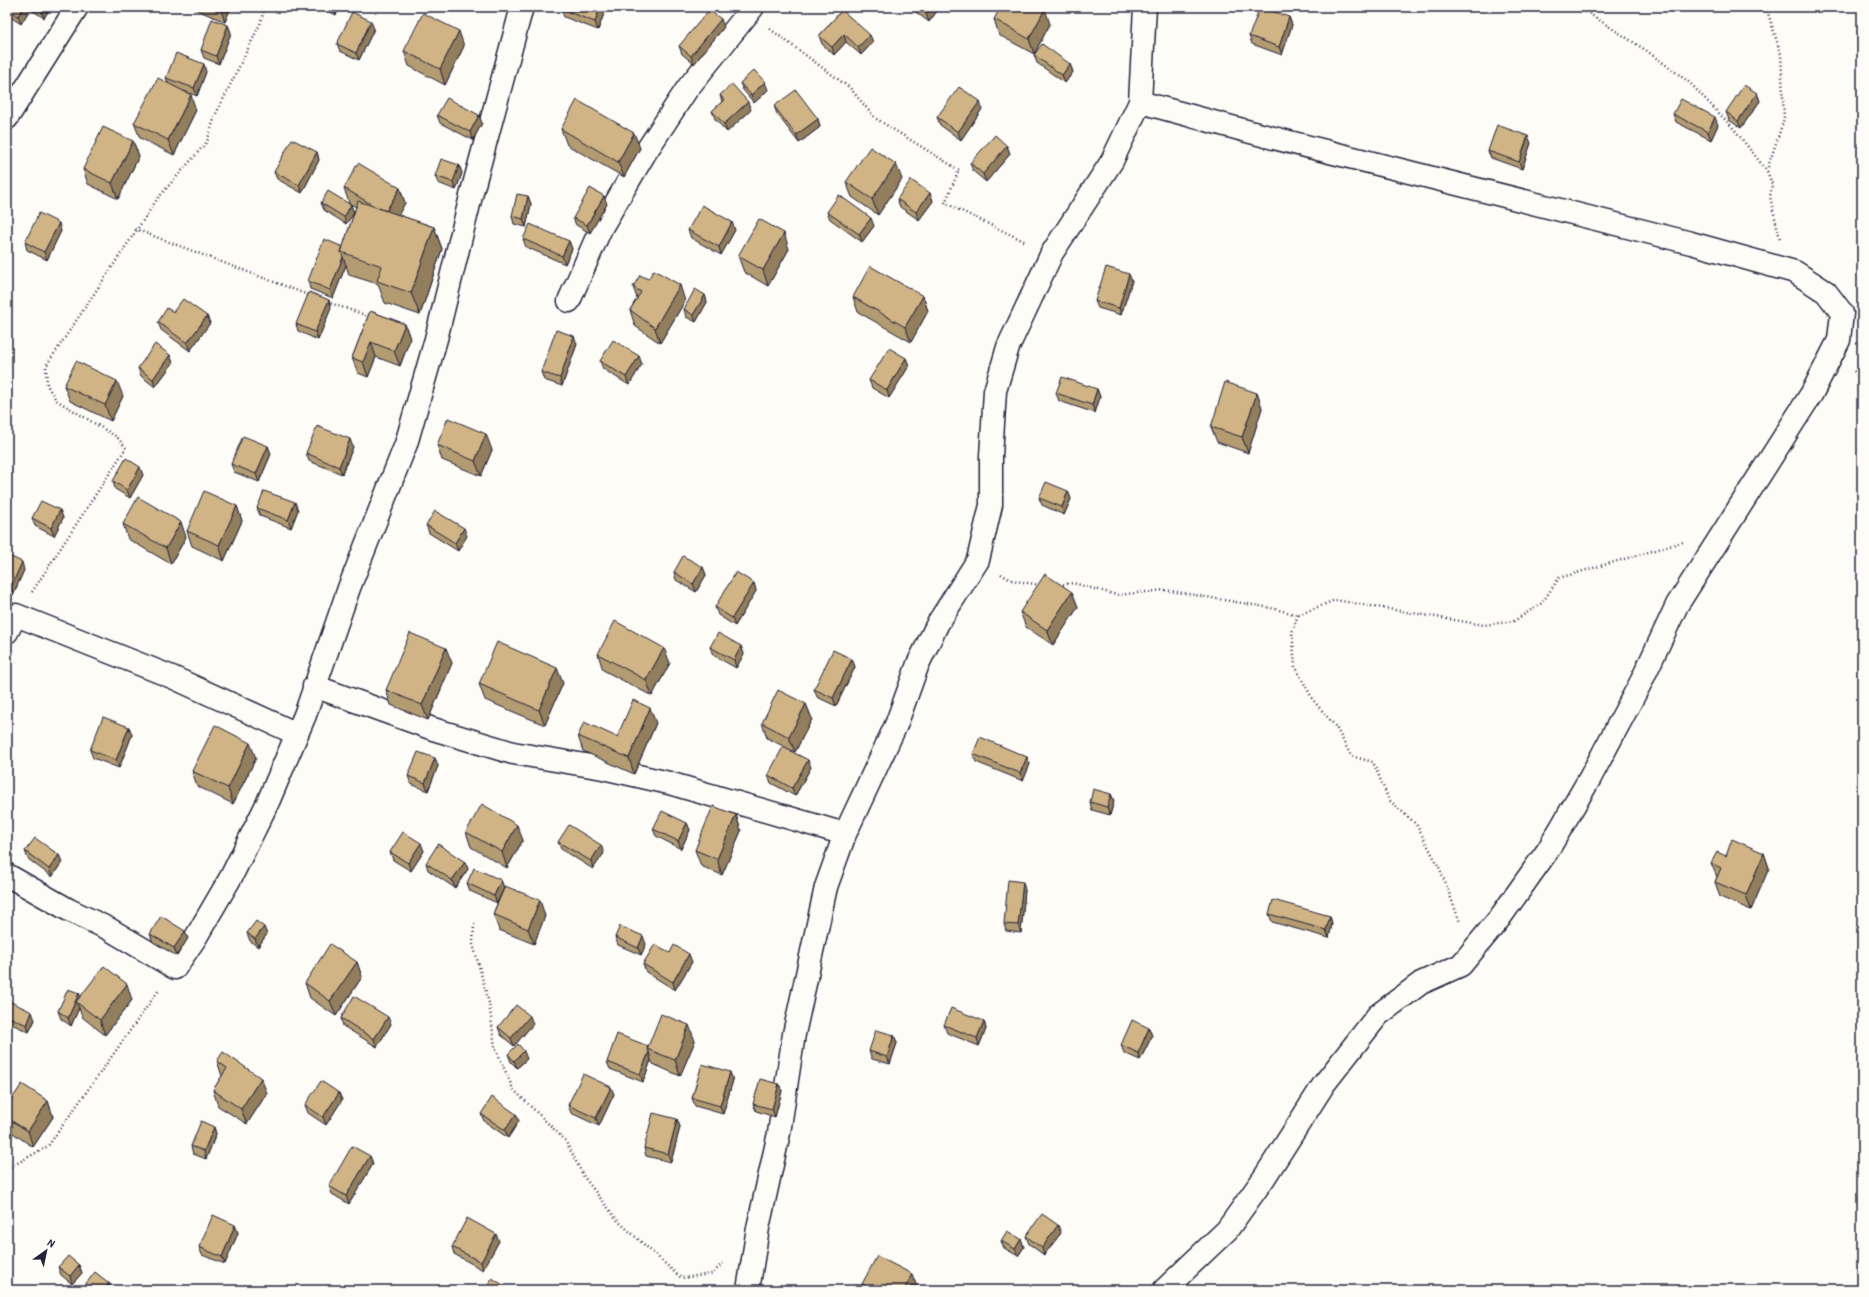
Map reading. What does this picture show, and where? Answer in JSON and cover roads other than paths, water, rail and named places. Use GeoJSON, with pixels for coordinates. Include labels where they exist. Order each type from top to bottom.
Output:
{"type":"FeatureCollection","features":[{"type":"Feature","properties":{"kind":"street"},"geometry":{"type":"LineString","coordinates":[[7,118],[77,7]]}},
{"type":"Feature","properties":{"kind":"street"},"geometry":{"type":"LineString","coordinates":[[7,875],[69,910],[109,930],[175,968],[196,937],[231,877],[268,802],[297,734],[349,588],[406,444],[436,339],[472,192],[522,7]]}},
{"type":"Feature","properties":{"kind":"street"},"geometry":{"type":"LineString","coordinates":[[748,1290],[758,1228],[779,1133],[794,1034],[826,887],[845,834],[896,725],[925,650],[938,623],[978,560],[992,505],[991,456],[995,391],[1008,347],[1052,253],[1112,161],[1140,102],[1146,7]]}},
{"type":"Feature","properties":{"kind":"street"},"geometry":{"type":"LineString","coordinates":[[569,302],[601,228],[644,153],[687,89],[748,9]]}},
{"type":"Feature","properties":{"kind":"street"},"geometry":{"type":"LineString","coordinates":[[1140,102],[1262,135],[1691,243],[1795,272],[1826,292],[1842,313],[1839,340],[1812,393],[1677,605],[1641,682],[1590,778],[1548,850],[1499,919],[1461,965],[1421,982],[1378,1015],[1324,1084],[1264,1178],[1227,1230],[1164,1290]]}},
{"type":"Feature","properties":{"kind":"street"},"geometry":{"type":"LineString","coordinates":[[12,624],[172,677],[297,734]]}},
{"type":"Feature","properties":{"kind":"street"},"geometry":{"type":"LineString","coordinates":[[314,686],[433,729],[513,753],[603,768],[669,783],[845,834]]}}]}
